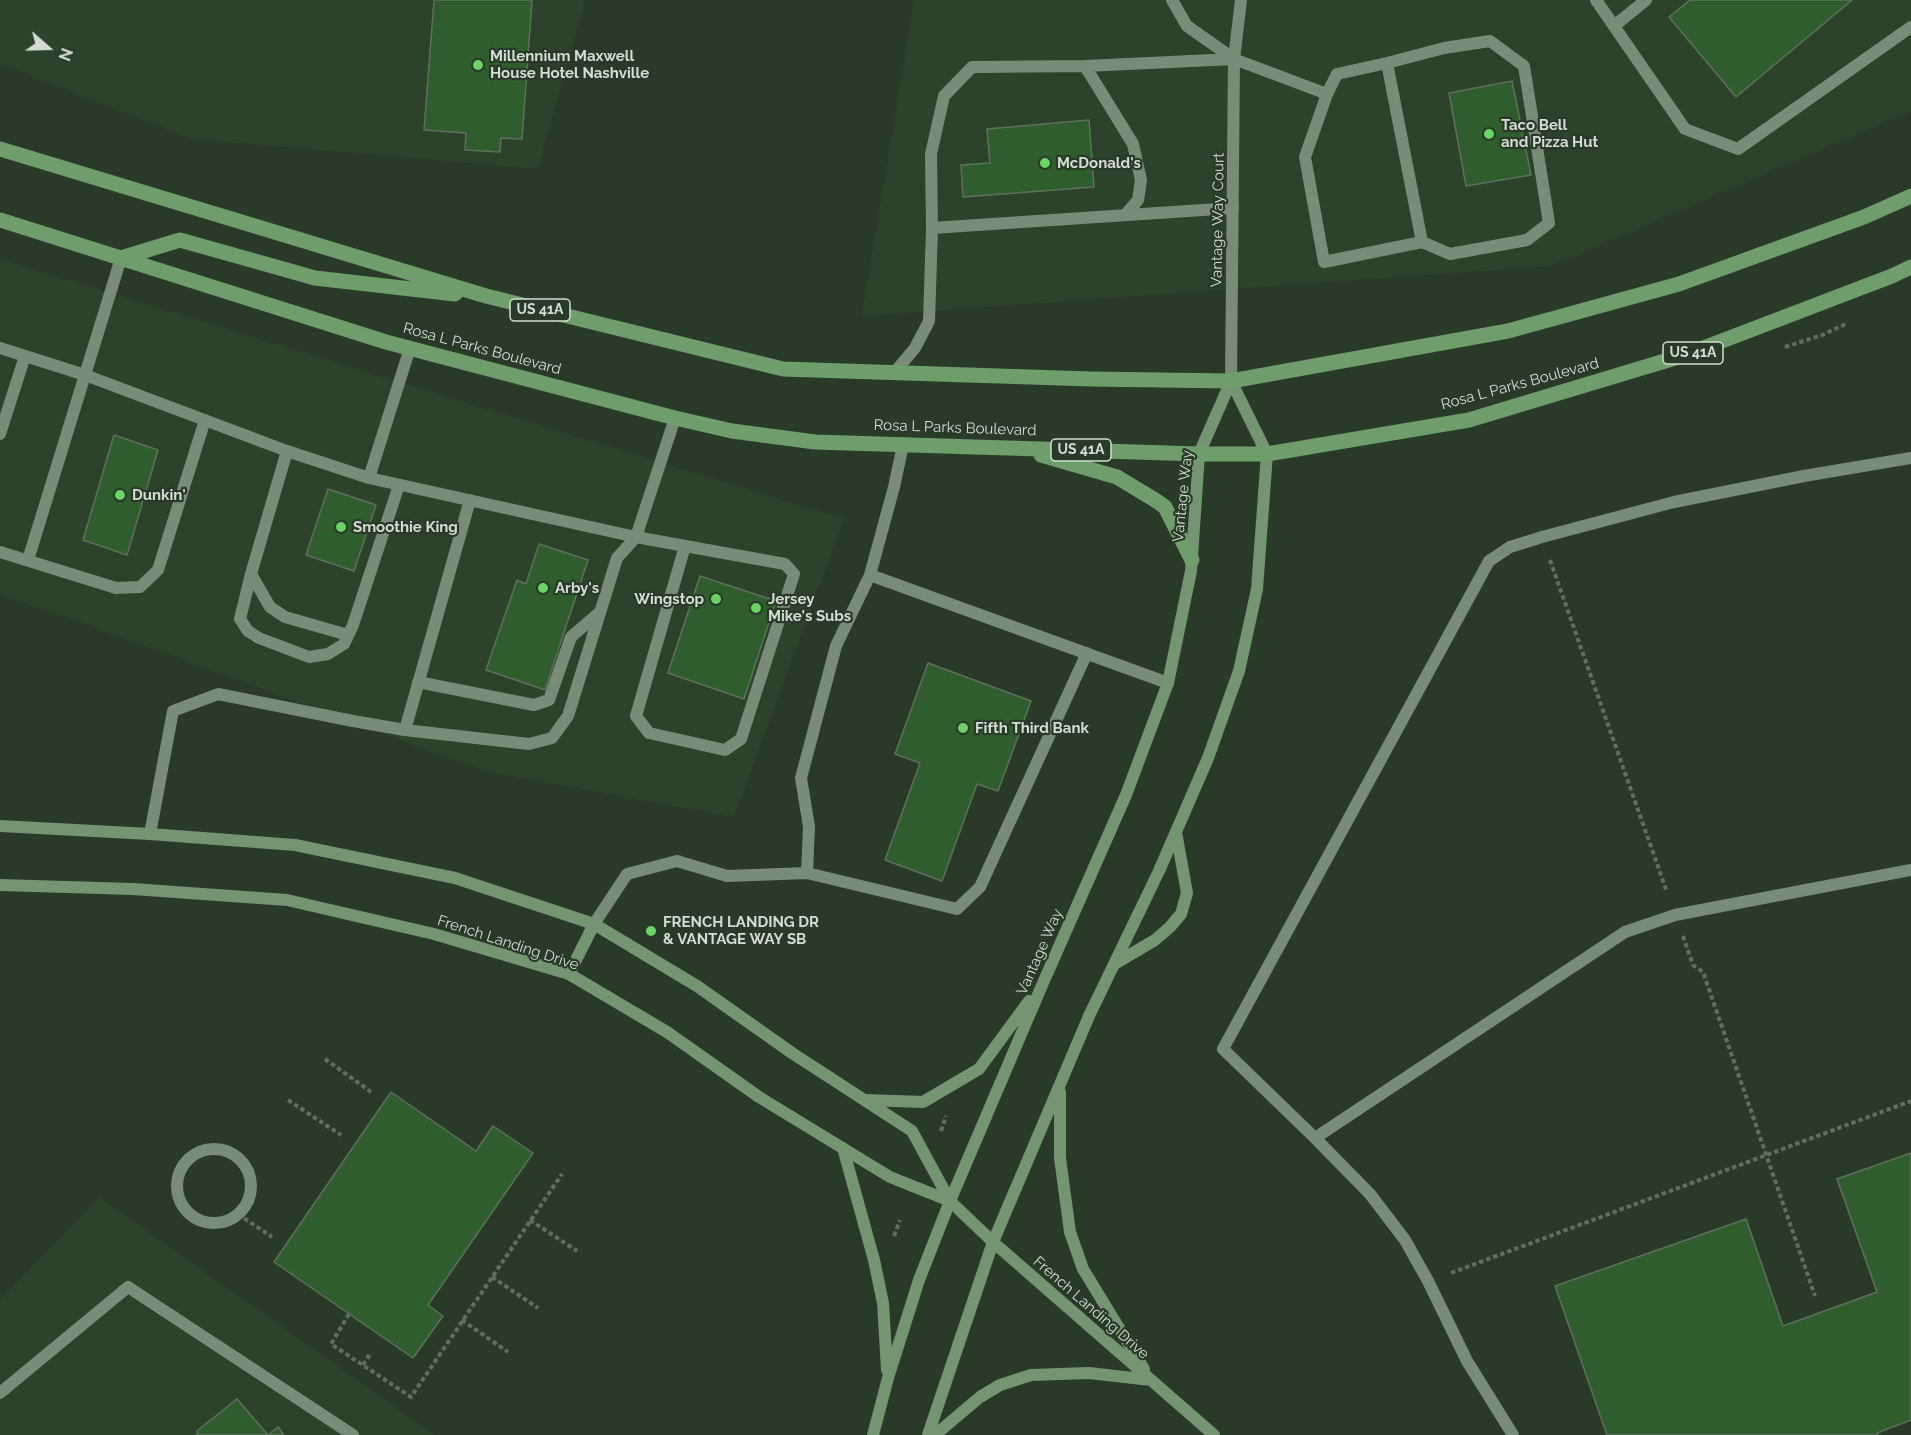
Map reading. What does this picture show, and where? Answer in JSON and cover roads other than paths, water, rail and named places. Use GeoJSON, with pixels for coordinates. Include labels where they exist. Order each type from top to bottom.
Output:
{"type":"FeatureCollection","features":[{"type":"Feature","properties":{"kind":"main road","name":"US 41A"},"geometry":{"type":"LineString","coordinates":[[0,149],[497,299],[783,369],[1091,379],[1231,381],[1508,331],[1679,284],[1864,217],[1911,196]]}},
{"type":"Feature","properties":{"kind":"main road","name":"Rosa L Parks Boulevard"},"geometry":{"type":"LineString","coordinates":[[0,220],[410,348],[732,431],[815,442],[1199,454],[1267,454],[1468,420],[1685,355],[1911,267]]}},
{"type":"Feature","properties":{"kind":"main road"},"geometry":{"type":"LineString","coordinates":[[121,258],[180,240],[315,278],[497,299]]}},
{"type":"Feature","properties":{"kind":"main road"},"geometry":{"type":"LineString","coordinates":[[1018,448],[1117,477],[1155,500],[1165,507],[1192,560]]}},
{"type":"Feature","properties":{"kind":"street"},"geometry":{"type":"LineString","coordinates":[[1172,0],[1187,26],[1234,59],[1328,94]]}},
{"type":"Feature","properties":{"kind":"street","name":"Vantage Way Court"},"geometry":{"type":"LineString","coordinates":[[1231,381],[1234,59],[1241,0]]}},
{"type":"Feature","properties":{"kind":"street"},"geometry":{"type":"LineString","coordinates":[[1596,0],[1685,129],[1738,149],[1911,27]]}},
{"type":"Feature","properties":{"kind":"street"},"geometry":{"type":"LineString","coordinates":[[1614,26],[1646,0]]}},
{"type":"Feature","properties":{"kind":"street"},"geometry":{"type":"LineString","coordinates":[[1490,41],[1524,66],[1549,223],[1527,240],[1450,254],[1422,242],[1324,262],[1305,157],[1337,74],[1386,63],[1444,48],[1490,41]]}},
{"type":"Feature","properties":{"kind":"street"},"geometry":{"type":"LineString","coordinates":[[894,373],[915,348],[929,321],[932,228],[931,154],[944,96],[972,67],[1085,66],[1234,59]]}},
{"type":"Feature","properties":{"kind":"street"},"geometry":{"type":"LineString","coordinates":[[1386,63],[1422,242]]}},
{"type":"Feature","properties":{"kind":"street"},"geometry":{"type":"LineString","coordinates":[[1085,66],[1133,144],[1141,180],[1138,200],[1126,214]]}},
{"type":"Feature","properties":{"kind":"street"},"geometry":{"type":"LineString","coordinates":[[932,228],[1233,208]]}},
{"type":"Feature","properties":{"kind":"street"},"geometry":{"type":"LineString","coordinates":[[28,560],[121,258]]}},
{"type":"Feature","properties":{"kind":"street"},"geometry":{"type":"LineString","coordinates":[[0,348],[85,375],[287,452],[369,478],[636,537],[785,564],[794,574],[741,739],[725,750],[649,733],[636,716],[685,546]]}},
{"type":"Feature","properties":{"kind":"street"},"geometry":{"type":"LineString","coordinates":[[369,478],[410,348]]}},
{"type":"Feature","properties":{"kind":"street"},"geometry":{"type":"LineString","coordinates":[[0,434],[25,356]]}},
{"type":"Feature","properties":{"kind":"street"},"geometry":{"type":"LineString","coordinates":[[928,1435],[993,1242],[1089,1016],[1176,832],[1208,758],[1239,671],[1257,589],[1267,454],[1231,381]]}},
{"type":"Feature","properties":{"kind":"street","name":"Vantage Way"},"geometry":{"type":"LineString","coordinates":[[873,1435],[888,1378],[919,1280],[950,1201],[1043,983],[1126,795],[1168,683],[1192,560],[1199,454],[1231,381]]}},
{"type":"Feature","properties":{"kind":"street"},"geometry":{"type":"LineString","coordinates":[[150,834],[173,711],[218,694],[353,722],[405,730],[530,744],[552,738],[568,716],[617,558],[636,537],[675,418]]}},
{"type":"Feature","properties":{"kind":"street"},"geometry":{"type":"LineString","coordinates":[[0,552],[116,588],[140,587],[158,570],[205,420]]}},
{"type":"Feature","properties":{"kind":"street"},"geometry":{"type":"LineString","coordinates":[[807,873],[809,827],[801,778],[836,646],[870,575],[903,445]]}},
{"type":"Feature","properties":{"kind":"street"},"geometry":{"type":"LineString","coordinates":[[287,452],[240,620],[248,631],[259,638],[309,657],[328,654],[344,644],[353,625],[399,485]]}},
{"type":"Feature","properties":{"kind":"street"},"geometry":{"type":"LineString","coordinates":[[1513,1435],[1467,1360],[1405,1240],[1370,1194],[1223,1050],[1489,561],[1510,547],[1674,502],[1804,476],[1911,458]]}},
{"type":"Feature","properties":{"kind":"street"},"geometry":{"type":"LineString","coordinates":[[405,730],[470,500]]}},
{"type":"Feature","properties":{"kind":"street"},"geometry":{"type":"LineString","coordinates":[[251,574],[270,608],[285,617],[348,635]]}},
{"type":"Feature","properties":{"kind":"street"},"geometry":{"type":"LineString","coordinates":[[870,575],[1168,683]]}},
{"type":"Feature","properties":{"kind":"street"},"geometry":{"type":"LineString","coordinates":[[418,682],[534,705],[549,700],[571,637],[600,612]]}},
{"type":"Feature","properties":{"kind":"street"},"geometry":{"type":"LineString","coordinates":[[569,974],[594,924],[627,874],[677,861],[727,876],[807,873],[957,909],[980,888],[1087,653]]}},
{"type":"Feature","properties":{"kind":"street","name":"French Landing Drive"},"geometry":{"type":"LineString","coordinates":[[0,826],[295,845],[455,878],[594,924],[697,986],[792,1053],[912,1131],[950,1201],[993,1242],[1214,1435]]}},
{"type":"Feature","properties":{"kind":"street"},"geometry":{"type":"LineString","coordinates":[[1115,964],[1155,940],[1181,914],[1187,892],[1176,832]]}},
{"type":"Feature","properties":{"kind":"street"},"geometry":{"type":"LineString","coordinates":[[1315,1138],[1625,933],[1675,915],[1911,870]]}},
{"type":"Feature","properties":{"kind":"street","name":"French Landing Drive"},"geometry":{"type":"LineString","coordinates":[[0,885],[133,889],[287,900],[434,934],[569,974],[667,1032],[759,1097],[890,1177],[950,1201]]}},
{"type":"Feature","properties":{"kind":"street"},"geometry":{"type":"LineString","coordinates":[[866,1100],[923,1102],[979,1069],[1043,983]]}},
{"type":"Feature","properties":{"kind":"street"},"geometry":{"type":"LineString","coordinates":[[1060,1085],[1060,1158],[1070,1232],[1083,1269],[1151,1380]]}},
{"type":"Feature","properties":{"kind":"street"},"geometry":{"type":"LineString","coordinates":[[214,1148],[232,1154],[243,1162],[249,1174],[251,1189],[246,1205],[238,1214],[229,1220],[208,1223],[196,1219],[184,1209],[177,1195],[177,1181],[181,1168],[189,1158],[197,1152],[214,1148]]}},
{"type":"Feature","properties":{"kind":"street"},"geometry":{"type":"LineString","coordinates":[[843,1148],[874,1260],[883,1304],[888,1378]]}},
{"type":"Feature","properties":{"kind":"street"},"geometry":{"type":"LineString","coordinates":[[0,1393],[128,1287],[352,1435]]}},
{"type":"Feature","properties":{"kind":"street"},"geometry":{"type":"LineString","coordinates":[[935,1435],[980,1397],[1000,1385],[1032,1375],[1089,1373],[1151,1380]]}},
{"type":"Feature","properties":{"kind":"place","name":"Millennium Maxwell House Hotel Nashville"},"geometry":{"type":"Point","coordinates":[478,65]}},
{"type":"Feature","properties":{"kind":"place","name":"Taco Bell and Pizza Hut"},"geometry":{"type":"Point","coordinates":[1489,134]}},
{"type":"Feature","properties":{"kind":"place","name":"McDonald's"},"geometry":{"type":"Point","coordinates":[1045,163]}},
{"type":"Feature","properties":{"kind":"place","name":"Dunkin'"},"geometry":{"type":"Point","coordinates":[120,495]}},
{"type":"Feature","properties":{"kind":"place","name":"Smoothie King"},"geometry":{"type":"Point","coordinates":[341,527]}},
{"type":"Feature","properties":{"kind":"place","name":"Arby's"},"geometry":{"type":"Point","coordinates":[543,588]}},
{"type":"Feature","properties":{"kind":"place","name":"Wingstop"},"geometry":{"type":"Point","coordinates":[716,599]}},
{"type":"Feature","properties":{"kind":"place","name":"Jersey Mike's Subs"},"geometry":{"type":"Point","coordinates":[756,608]}},
{"type":"Feature","properties":{"kind":"place","name":"Fifth Third Bank"},"geometry":{"type":"Point","coordinates":[963,728]}},
{"type":"Feature","properties":{"kind":"place","name":"FRENCH LANDING DR & VANTAGE WAY SB"},"geometry":{"type":"Point","coordinates":[651,931]}}]}
